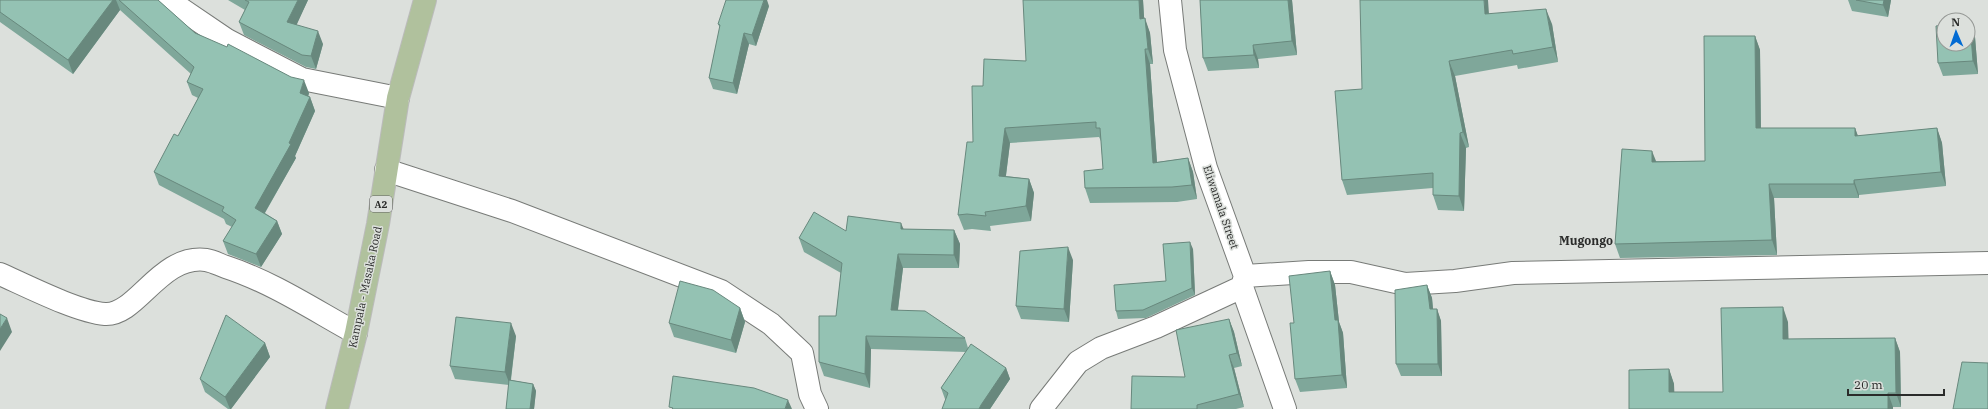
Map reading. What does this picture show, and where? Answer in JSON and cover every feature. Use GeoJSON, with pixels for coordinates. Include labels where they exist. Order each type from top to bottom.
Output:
{"type":"FeatureCollection","features":[{"type":"Feature","properties":{"kind":"main road","name":"Kampala - Masaka Road"},"geometry":{"type":"LineString","coordinates":[[337,409],[356,333],[378,224],[398,98],[425,0]]}},
{"type":"Feature","properties":{"kind":"street"},"geometry":{"type":"LineString","coordinates":[[168,0],[227,40],[302,79],[398,98]]}},
{"type":"Feature","properties":{"kind":"street","name":"Eliwamala Street"},"geometry":{"type":"LineString","coordinates":[[1170,0],[1175,50],[1206,168],[1285,409]]}},
{"type":"Feature","properties":{"kind":"street"},"geometry":{"type":"LineString","coordinates":[[386,170],[512,210],[721,291],[771,324],[802,353],[810,394],[817,409]]}},
{"type":"Feature","properties":{"kind":"street"},"geometry":{"type":"LineString","coordinates":[[0,274],[81,308],[106,314],[121,310],[173,266],[188,262],[206,260],[247,274],[356,333]]}},
{"type":"Feature","properties":{"kind":"street"},"geometry":{"type":"LineString","coordinates":[[1041,409],[1078,362],[1101,348],[1156,327],[1243,282],[1309,272],[1351,272],[1406,284],[1455,281],[1513,273],[1988,263]]}},
{"type":"Feature","properties":{"kind":"building"},"geometry":{"type":"Polygon","coordinates":[[[0,0],[113,0],[68,60],[0,12],[0,0]]]}},
{"type":"Feature","properties":{"kind":"building"},"geometry":{"type":"Polygon","coordinates":[[[119,0],[158,0],[195,33],[227,47],[228,44],[291,77],[304,80],[300,93],[310,97],[289,143],[291,144],[255,208],[277,221],[256,254],[223,241],[236,220],[222,211],[224,207],[154,172],[174,134],[178,136],[203,89],[187,82],[194,67],[119,0]]]}},
{"type":"Feature","properties":{"kind":"building"},"geometry":{"type":"Polygon","coordinates":[[[245,0],[298,0],[287,22],[318,31],[311,56],[302,55],[239,22],[249,2],[245,0]]]}},
{"type":"Feature","properties":{"kind":"building"},"geometry":{"type":"Polygon","coordinates":[[[726,0],[764,0],[752,35],[744,33],[733,83],[709,78],[720,25],[718,24],[726,0]]]}},
{"type":"Feature","properties":{"kind":"building"},"geometry":{"type":"Polygon","coordinates":[[[1023,0],[1139,0],[1140,19],[1145,18],[1148,49],[1145,49],[1153,163],[1188,158],[1192,185],[1172,187],[1085,188],[1084,171],[1103,169],[1100,128],[1096,128],[1096,122],[1005,128],[999,176],[1029,179],[1026,206],[985,212],[986,216],[967,214],[958,215],[967,142],[973,142],[972,86],[983,86],[984,59],[1026,61],[1023,0]]]}},
{"type":"Feature","properties":{"kind":"building"},"geometry":{"type":"Polygon","coordinates":[[[1200,0],[1288,0],[1292,41],[1253,45],[1254,55],[1203,58],[1200,0]]]}},
{"type":"Feature","properties":{"kind":"building"},"geometry":{"type":"Polygon","coordinates":[[[1360,0],[1484,0],[1485,14],[1546,9],[1553,47],[1513,54],[1512,50],[1449,61],[1463,132],[1460,133],[1459,196],[1433,195],[1433,173],[1342,180],[1335,91],[1362,89],[1360,0]]]}},
{"type":"Feature","properties":{"kind":"building"},"geometry":{"type":"Polygon","coordinates":[[[1856,0],[1884,0],[1883,5],[1856,0]]]}},
{"type":"Feature","properties":{"kind":"building"},"geometry":{"type":"Polygon","coordinates":[[[1704,36],[1755,36],[1756,128],[1855,128],[1855,136],[1937,128],[1941,172],[1854,180],[1854,184],[1769,184],[1772,240],[1615,244],[1622,149],[1652,151],[1652,162],[1705,161],[1704,36]]]}},
{"type":"Feature","properties":{"kind":"building"},"geometry":{"type":"Polygon","coordinates":[[[1937,52],[1972,52],[1973,61],[1938,63],[1937,52]]]}},
{"type":"Feature","properties":{"kind":"building"},"geometry":{"type":"Polygon","coordinates":[[[814,212],[846,231],[848,216],[901,223],[901,229],[954,230],[954,255],[898,254],[891,310],[925,311],[965,338],[866,336],[865,374],[819,362],[819,316],[836,316],[842,263],[799,238],[814,212]]]}},
{"type":"Feature","properties":{"kind":"building"},"geometry":{"type":"Polygon","coordinates":[[[1190,242],[1192,288],[1143,310],[1116,311],[1114,285],[1166,281],[1163,244],[1190,242]]]}},
{"type":"Feature","properties":{"kind":"building"},"geometry":{"type":"Polygon","coordinates":[[[1068,247],[1064,309],[1016,306],[1020,251],[1068,247]]]}},
{"type":"Feature","properties":{"kind":"building"},"geometry":{"type":"Polygon","coordinates":[[[1330,271],[1335,320],[1338,320],[1342,375],[1295,379],[1290,323],[1294,323],[1289,276],[1330,271]]]}},
{"type":"Feature","properties":{"kind":"building"},"geometry":{"type":"Polygon","coordinates":[[[680,281],[713,290],[740,308],[731,340],[669,323],[680,281]]]}},
{"type":"Feature","properties":{"kind":"building"},"geometry":{"type":"Polygon","coordinates":[[[1427,285],[1430,309],[1437,309],[1438,364],[1396,364],[1395,290],[1427,285]]]}},
{"type":"Feature","properties":{"kind":"building"},"geometry":{"type":"Polygon","coordinates":[[[1783,307],[1783,339],[1895,338],[1896,393],[1888,393],[1888,409],[1629,409],[1629,370],[1669,369],[1669,392],[1723,392],[1721,308],[1783,307]]]}},
{"type":"Feature","properties":{"kind":"building"},"geometry":{"type":"Polygon","coordinates":[[[0,314],[7,318],[0,329],[0,314]]]}},
{"type":"Feature","properties":{"kind":"building"},"geometry":{"type":"Polygon","coordinates":[[[226,315],[265,343],[225,397],[200,379],[226,315]]]}},
{"type":"Feature","properties":{"kind":"building"},"geometry":{"type":"Polygon","coordinates":[[[456,317],[511,323],[505,372],[450,366],[456,317]]]}},
{"type":"Feature","properties":{"kind":"building"},"geometry":{"type":"Polygon","coordinates":[[[1229,319],[1237,353],[1229,355],[1239,394],[1197,405],[1197,409],[1131,409],[1132,376],[1185,377],[1176,330],[1229,319]]]}},
{"type":"Feature","properties":{"kind":"building"},"geometry":{"type":"Polygon","coordinates":[[[971,344],[1006,368],[979,409],[942,409],[948,393],[941,388],[971,344]]]}},
{"type":"Feature","properties":{"kind":"building"},"geometry":{"type":"Polygon","coordinates":[[[1962,362],[1988,363],[1988,409],[1953,409],[1962,362]]]}},
{"type":"Feature","properties":{"kind":"building"},"geometry":{"type":"Polygon","coordinates":[[[673,376],[754,388],[788,400],[785,409],[672,409],[673,408],[669,407],[673,376]]]}},
{"type":"Feature","properties":{"kind":"building"},"geometry":{"type":"Polygon","coordinates":[[[509,380],[533,384],[530,409],[506,409],[509,380]]]}},
{"type":"Feature","properties":{"kind":"district","name":"Mugongo"},"geometry":{"type":"Point","coordinates":[1586,241]}}]}
